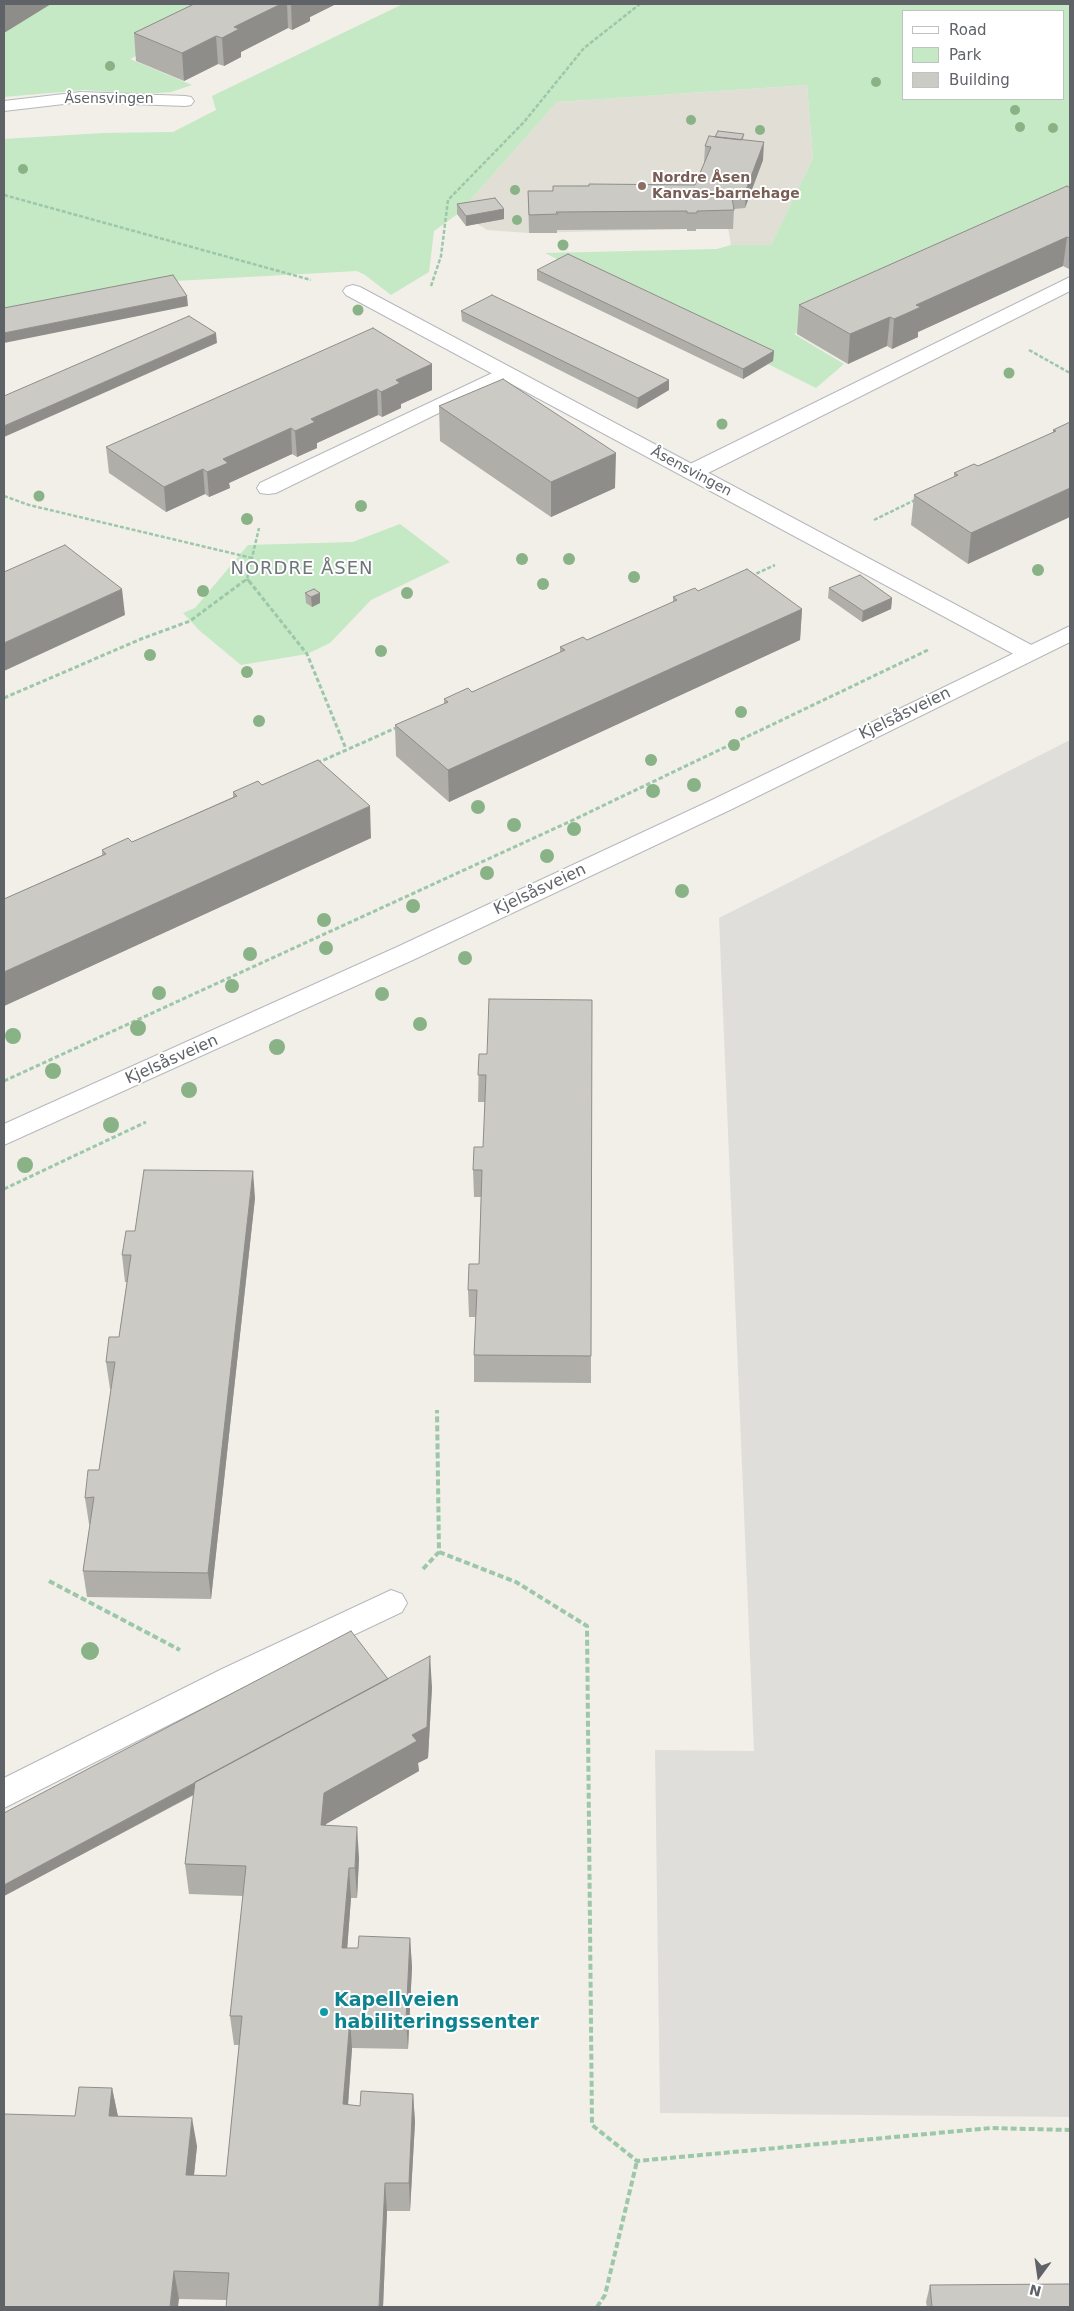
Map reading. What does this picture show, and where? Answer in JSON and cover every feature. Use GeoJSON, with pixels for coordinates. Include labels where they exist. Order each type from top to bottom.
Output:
{"type":"FeatureCollection","features":[{"type":"Feature","properties":{"kind":"street","name":"Åsensvingen"},"geometry":{"type":"LineString","coordinates":[[4,106],[80,97],[186,100]]}},
{"type":"Feature","properties":{"kind":"street"},"geometry":{"type":"LineString","coordinates":[[692,472],[1070,283]]}},
{"type":"Feature","properties":{"kind":"street","name":"Åsensvingen"},"geometry":{"type":"LineString","coordinates":[[353,292],[1029,653]]}},
{"type":"Feature","properties":{"kind":"street"},"geometry":{"type":"LineString","coordinates":[[268,488],[505,373]]}},
{"type":"Feature","properties":{"kind":"street","name":"Kjelsåsveien"},"geometry":{"type":"LineString","coordinates":[[4,1135],[424,945],[723,804],[1070,633]]}},
{"type":"Feature","properties":{"kind":"street"},"geometry":{"type":"LineString","coordinates":[[4,1794],[233,1678],[391,1604]]}},
{"type":"Feature","properties":{"kind":"path"},"geometry":{"type":"LineString","coordinates":[[390,311],[429,292],[441,256],[448,200],[524,122],[584,48],[640,4]]}},
{"type":"Feature","properties":{"kind":"path"},"geometry":{"type":"LineString","coordinates":[[4,195],[353,292]]}},
{"type":"Feature","properties":{"kind":"path"},"geometry":{"type":"LineString","coordinates":[[1021,346],[1070,372]]}},
{"type":"Feature","properties":{"kind":"path"},"geometry":{"type":"LineString","coordinates":[[4,698],[141,639],[190,621],[247,579],[268,488]]}},
{"type":"Feature","properties":{"kind":"path"},"geometry":{"type":"LineString","coordinates":[[4,496],[29,505],[252,558]]}},
{"type":"Feature","properties":{"kind":"path"},"geometry":{"type":"LineString","coordinates":[[744,578],[825,544],[922,497]]}},
{"type":"Feature","properties":{"kind":"path"},"geometry":{"type":"LineString","coordinates":[[247,579],[306,654],[346,749]]}},
{"type":"Feature","properties":{"kind":"path"},"geometry":{"type":"LineString","coordinates":[[4,1081],[570,821],[978,626]]}},
{"type":"Feature","properties":{"kind":"path"},"geometry":{"type":"LineString","coordinates":[[313,766],[346,749],[400,726]]}},
{"type":"Feature","properties":{"kind":"path"},"geometry":{"type":"LineString","coordinates":[[437,1410],[439,1552],[516,1582],[587,1626],[592,2125],[637,2161],[836,2144],[991,2128],[1070,2130]]}},
{"type":"Feature","properties":{"kind":"path"},"geometry":{"type":"LineString","coordinates":[[49,1581],[233,1678]]}},
{"type":"Feature","properties":{"kind":"path"},"geometry":{"type":"LineString","coordinates":[[597,2307],[605,2295],[637,2161]]}},
{"type":"Feature","properties":{"kind":"shaded area","name":"Nordre Åsen Kanvas-barnehage"},"geometry":{"type":"Polygon","coordinates":[[[807,85],[813,158],[771,245],[731,245],[728,228],[528,233],[487,230],[459,213],[557,102],[807,85]]]}},
{"type":"Feature","properties":{"kind":"shaded area"},"geometry":{"type":"Polygon","coordinates":[[[1070,740],[1070,2117],[660,2113],[655,1750],[754,1751],[719,918],[1070,740]]]}},
{"type":"Feature","properties":{"kind":"green space"},"geometry":{"type":"Polygon","coordinates":[[[4,4],[241,4],[130,59],[192,85],[171,92],[142,94],[84,90],[4,97],[4,4]]]}},
{"type":"Feature","properties":{"kind":"green space"},"geometry":{"type":"Polygon","coordinates":[[[403,4],[1070,4],[1070,221],[1060,215],[794,334],[844,364],[816,388],[545,253],[717,249],[731,245],[771,245],[813,158],[807,85],[557,102],[459,213],[434,231],[429,272],[391,295],[357,271],[175,281],[4,322],[4,139],[103,133],[173,132],[216,110],[212,96],[403,4]]]}},
{"type":"Feature","properties":{"kind":"green space"},"geometry":{"type":"Polygon","coordinates":[[[400,524],[450,562],[371,600],[330,643],[307,654],[241,665],[200,631],[183,613],[195,608],[248,545],[353,542],[400,524]]]}},
{"type":"Feature","properties":{"kind":"building"},"geometry":{"type":"Polygon","coordinates":[[[194,4],[281,4],[234,27],[239,29],[222,38],[216,36],[182,53],[134,33],[194,4]]]}},
{"type":"Feature","properties":{"kind":"building"},"geometry":{"type":"Polygon","coordinates":[[[718,131],[744,134],[741,140],[715,137],[718,131]]]}},
{"type":"Feature","properties":{"kind":"building"},"geometry":{"type":"Polygon","coordinates":[[[709,136],[764,142],[746,190],[731,191],[734,210],[697,211],[697,213],[687,213],[687,211],[556,212],[558,214],[529,215],[528,191],[553,191],[553,186],[589,186],[589,184],[695,185],[711,147],[705,146],[709,136]]]}},
{"type":"Feature","properties":{"kind":"building"},"geometry":{"type":"Polygon","coordinates":[[[1067,186],[1070,188],[1070,238],[1067,237],[916,305],[921,307],[894,319],[890,317],[850,334],[799,305],[1067,186]]]}},
{"type":"Feature","properties":{"kind":"building"},"geometry":{"type":"Polygon","coordinates":[[[495,198],[504,209],[466,216],[457,204],[495,198]]]}},
{"type":"Feature","properties":{"kind":"building"},"geometry":{"type":"Polygon","coordinates":[[[568,254],[774,351],[743,369],[537,270],[568,254]]]}},
{"type":"Feature","properties":{"kind":"building"},"geometry":{"type":"Polygon","coordinates":[[[173,275],[187,296],[4,333],[4,308],[173,275]]]}},
{"type":"Feature","properties":{"kind":"building"},"geometry":{"type":"Polygon","coordinates":[[[492,295],[669,380],[638,398],[461,311],[492,295]]]}},
{"type":"Feature","properties":{"kind":"building"},"geometry":{"type":"Polygon","coordinates":[[[189,316],[216,333],[4,426],[4,396],[189,316]]]}},
{"type":"Feature","properties":{"kind":"building"},"geometry":{"type":"Polygon","coordinates":[[[373,328],[432,364],[396,380],[400,383],[381,392],[377,389],[311,419],[315,422],[295,431],[291,428],[223,459],[228,463],[207,472],[203,469],[164,487],[106,447],[373,328]]]}},
{"type":"Feature","properties":{"kind":"building"},"geometry":{"type":"Polygon","coordinates":[[[503,379],[616,453],[551,482],[439,406],[503,379]]]}},
{"type":"Feature","properties":{"kind":"building"},"geometry":{"type":"Polygon","coordinates":[[[1070,422],[1070,488],[971,533],[914,495],[958,475],[954,473],[974,464],[978,466],[1056,431],[1053,430],[1070,422]]]}},
{"type":"Feature","properties":{"kind":"building"},"geometry":{"type":"Polygon","coordinates":[[[65,545],[122,589],[4,643],[4,572],[65,545]]]}},
{"type":"Feature","properties":{"kind":"building"},"geometry":{"type":"Polygon","coordinates":[[[747,569],[802,609],[448,770],[395,725],[448,702],[444,699],[468,688],[472,692],[565,650],[560,647],[583,637],[587,640],[677,600],[673,597],[695,588],[698,591],[747,569]]]}},
{"type":"Feature","properties":{"kind":"building"},"geometry":{"type":"Polygon","coordinates":[[[860,575],[892,598],[863,611],[829,588],[860,575]]]}},
{"type":"Feature","properties":{"kind":"building"},"geometry":{"type":"Polygon","coordinates":[[[314,589],[320,593],[311,597],[305,593],[314,589]]]}},
{"type":"Feature","properties":{"kind":"building"},"geometry":{"type":"Polygon","coordinates":[[[318,760],[370,806],[4,972],[4,899],[106,854],[102,850],[128,838],[132,842],[237,796],[233,792],[258,781],[262,785],[318,760]]]}},
{"type":"Feature","properties":{"kind":"building"},"geometry":{"type":"Polygon","coordinates":[[[489,999],[592,1000],[591,1356],[474,1355],[477,1290],[468,1290],[469,1264],[479,1264],[482,1170],[473,1170],[474,1147],[483,1147],[486,1075],[478,1075],[479,1054],[487,1054],[489,999]]]}},
{"type":"Feature","properties":{"kind":"building"},"geometry":{"type":"Polygon","coordinates":[[[144,1170],[253,1171],[208,1573],[83,1571],[94,1497],[85,1498],[88,1470],[99,1470],[115,1362],[106,1362],[109,1337],[119,1337],[131,1255],[122,1255],[126,1231],[135,1231],[144,1170]]]}},
{"type":"Feature","properties":{"kind":"building"},"geometry":{"type":"Polygon","coordinates":[[[351,1631],[388,1679],[4,1885],[4,1813],[351,1631]]]}},
{"type":"Feature","properties":{"kind":"building","name":"Kapellveien habiliteringssenter"},"geometry":{"type":"Polygon","coordinates":[[[430,1656],[427,1727],[412,1735],[417,1741],[324,1793],[321,1825],[357,1827],[355,1868],[349,1868],[342,1948],[358,1948],[359,1936],[410,1938],[406,2020],[350,2019],[343,2104],[360,2106],[361,2091],[413,2094],[409,2183],[385,2183],[379,2307],[226,2307],[229,2273],[174,2271],[170,2307],[4,2307],[4,2114],[75,2116],[79,2087],[112,2088],[109,2116],[192,2118],[186,2175],[226,2176],[242,2016],[230,2016],[246,1866],[185,1864],[195,1782],[430,1656]]]}},
{"type":"Feature","properties":{"kind":"building"},"geometry":{"type":"Polygon","coordinates":[[[1070,2284],[1070,2307],[932,2307],[930,2285],[1070,2284]]]}},
{"type":"Feature","properties":{"kind":"place","name":"Nordre Åsen Kanvas-barnehage"},"geometry":{"type":"Point","coordinates":[642,186]}},
{"type":"Feature","properties":{"kind":"place","name":"Kapellveien habiliteringssenter"},"geometry":{"type":"Point","coordinates":[324,2012]}},
{"type":"Feature","properties":{"kind":"district","name":"NORDRE ÅSEN"},"geometry":{"type":"Point","coordinates":[302,569]}}]}
